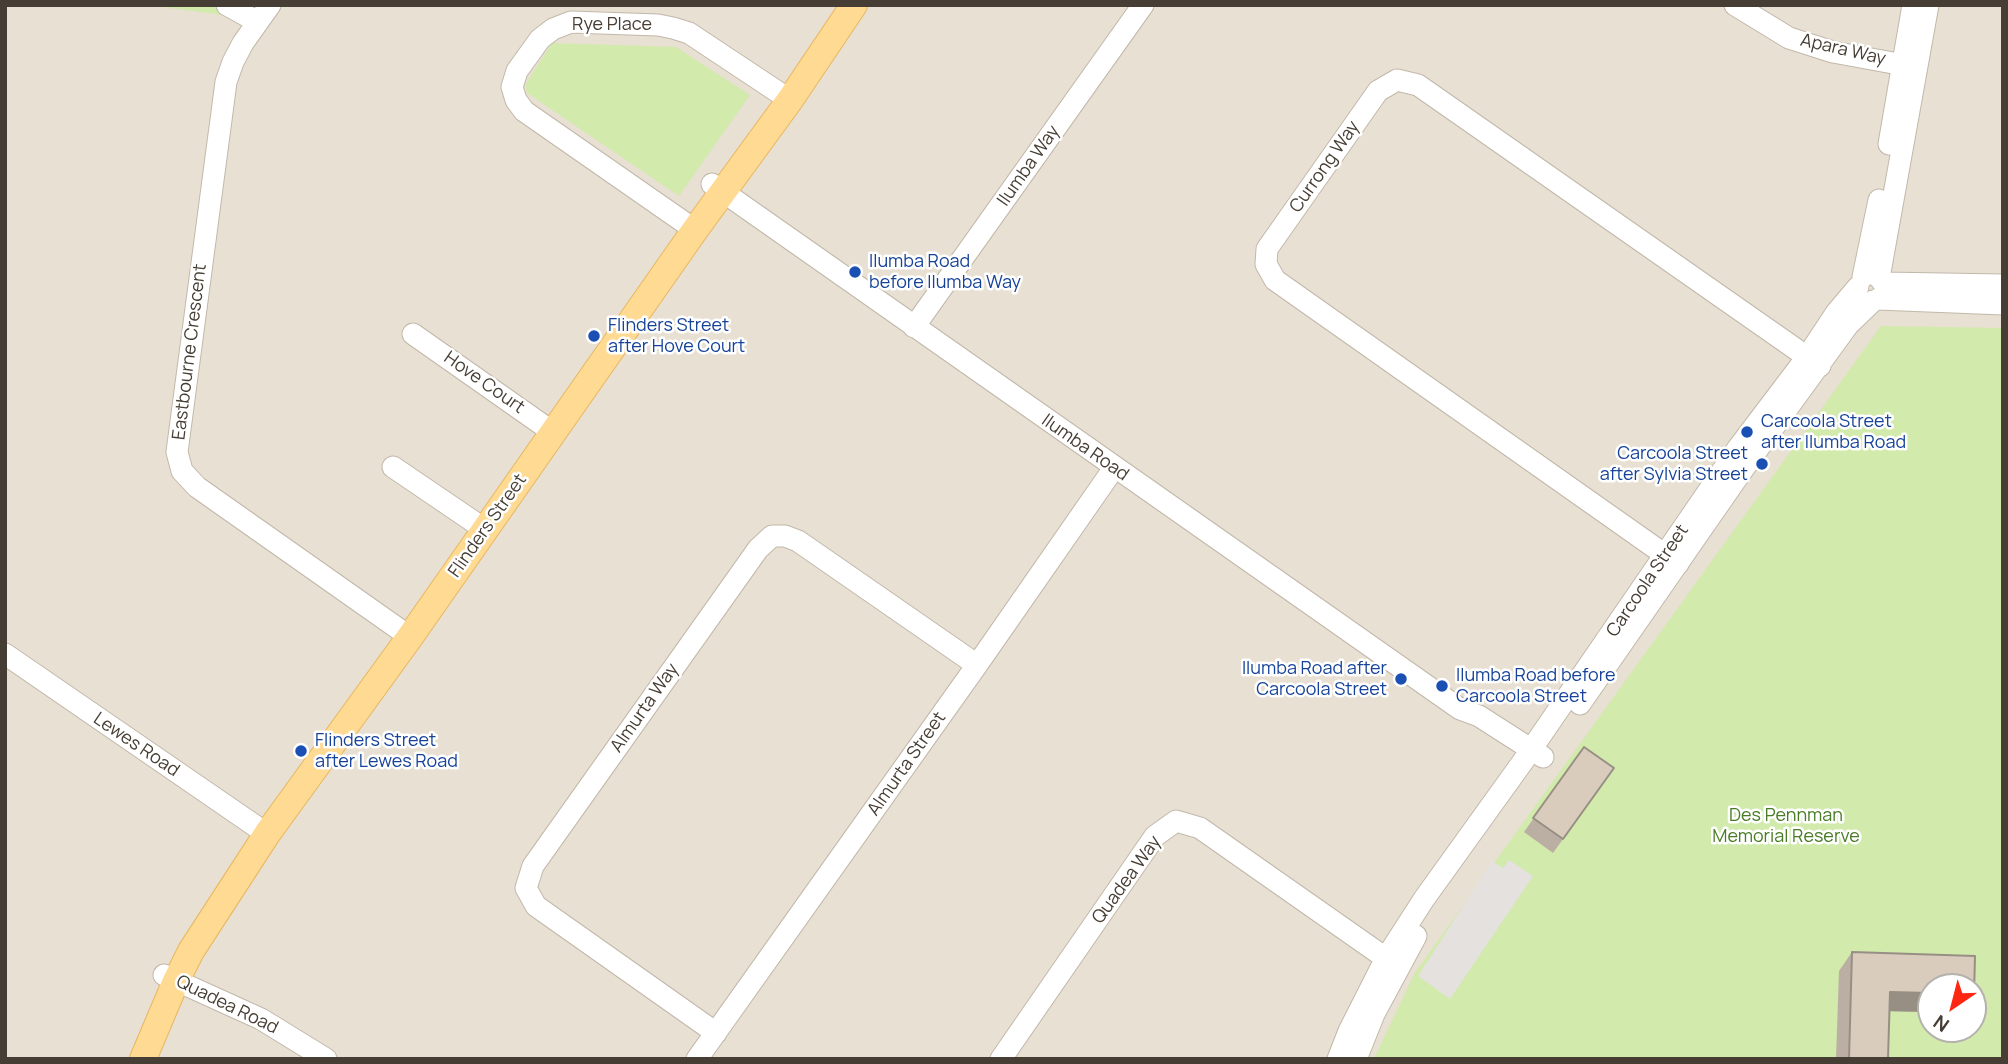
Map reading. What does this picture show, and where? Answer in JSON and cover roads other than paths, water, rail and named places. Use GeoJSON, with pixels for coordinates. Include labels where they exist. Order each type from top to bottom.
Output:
{"type":"FeatureCollection","features":[{"type":"Feature","properties":{"kind":"main road","name":"Flinders Street"},"geometry":{"type":"LineString","coordinates":[[784,96],[838,5]]}},
{"type":"Feature","properties":{"kind":"main road","name":"Flinders Street"},"geometry":{"type":"LineString","coordinates":[[129,1059],[170,978],[191,951],[262,831],[690,227],[853,5]]}},
{"type":"Feature","properties":{"kind":"main road","name":"Flinders Street"},"geometry":{"type":"LineString","coordinates":[[404,633],[474,522],[548,429]]}},
{"type":"Feature","properties":{"kind":"main road","name":"Flinders Street"},"geometry":{"type":"LineString","coordinates":[[143,1059],[170,978]]}},
{"type":"Feature","properties":{"kind":"street"},"geometry":{"type":"LineString","coordinates":[[227,5],[264,13]]}},
{"type":"Feature","properties":{"kind":"street","name":"Ilumba Way"},"geometry":{"type":"LineString","coordinates":[[914,327],[1143,5]]}},
{"type":"Feature","properties":{"kind":"street","name":"Apara Way"},"geometry":{"type":"LineString","coordinates":[[1735,5],[1789,38],[1833,52],[1910,65]]}},
{"type":"Feature","properties":{"kind":"street","name":"Carcoola Street"},"geometry":{"type":"LineString","coordinates":[[1910,65],[1913,5]]}},
{"type":"Feature","properties":{"kind":"street","name":"Carcoola Street"},"geometry":{"type":"LineString","coordinates":[[1338,1059],[1349,1031],[1392,963],[1424,899],[1533,759],[1737,463],[1813,362],[1836,313],[1872,287],[1910,65],[1928,5]]}},
{"type":"Feature","properties":{"kind":"street","name":"Eastbourne Crescent"},"geometry":{"type":"LineString","coordinates":[[264,13],[233,62],[226,82],[177,452],[182,471],[197,487],[404,633]]}},
{"type":"Feature","properties":{"kind":"street","name":"Rye Place"},"geometry":{"type":"LineString","coordinates":[[690,227],[524,111],[516,100],[512,86],[517,71],[540,38],[552,29],[571,22],[658,25],[673,28],[689,33],[784,96]]}},
{"type":"Feature","properties":{"kind":"street","name":"Currong Way"},"geometry":{"type":"LineString","coordinates":[[1672,559],[1275,280],[1266,264],[1268,249],[1378,91],[1397,79],[1418,85],[1813,362]]}},
{"type":"Feature","properties":{"kind":"street","name":"Ilumba Road"},"geometry":{"type":"LineString","coordinates":[[718,188],[1460,709],[1479,716],[1533,759]]}},
{"type":"Feature","properties":{"kind":"street"},"geometry":{"type":"LineString","coordinates":[[1872,287],[2003,285]]}},
{"type":"Feature","properties":{"kind":"street"},"geometry":{"type":"LineString","coordinates":[[1872,287],[2003,304]]}},
{"type":"Feature","properties":{"kind":"street","name":"Hove Court"},"geometry":{"type":"LineString","coordinates":[[412,334],[548,429]]}},
{"type":"Feature","properties":{"kind":"street"},"geometry":{"type":"LineString","coordinates":[[402,468],[434,489],[474,522]]}},
{"type":"Feature","properties":{"kind":"street","name":"Almurta Street"},"geometry":{"type":"LineString","coordinates":[[697,1059],[1114,468]]}},
{"type":"Feature","properties":{"kind":"street","name":"Almurta Way"},"geometry":{"type":"LineString","coordinates":[[716,1033],[536,906],[526,888],[533,866],[741,571],[772,536],[785,536],[798,541],[977,665]]}},
{"type":"Feature","properties":{"kind":"street","name":"Lewes Road"},"geometry":{"type":"LineString","coordinates":[[5,654],[262,831]]}},
{"type":"Feature","properties":{"kind":"street","name":"Quadea Way"},"geometry":{"type":"LineString","coordinates":[[1001,1059],[1155,836],[1176,821],[1200,828],[1392,963]]}},
{"type":"Feature","properties":{"kind":"street","name":"Carcoola Street"},"geometry":{"type":"LineString","coordinates":[[1356,1059],[1392,963]]}},
{"type":"Feature","properties":{"kind":"street","name":"Quadea Road"},"geometry":{"type":"LineString","coordinates":[[170,978],[261,1019],[326,1059]]}},
{"type":"Feature","properties":{"kind":"place","name":"Ilumba Road before Ilumba Way"},"geometry":{"type":"Point","coordinates":[855,272]}},
{"type":"Feature","properties":{"kind":"place","name":"Flinders Street after Hove Court"},"geometry":{"type":"Point","coordinates":[594,336]}},
{"type":"Feature","properties":{"kind":"place","name":"Carcoola Street after Ilumba Road"},"geometry":{"type":"Point","coordinates":[1747,432]}},
{"type":"Feature","properties":{"kind":"place","name":"Carcoola Street after Sylvia Street"},"geometry":{"type":"Point","coordinates":[1762,464]}},
{"type":"Feature","properties":{"kind":"place","name":"Ilumba Road after Carcoola Street"},"geometry":{"type":"Point","coordinates":[1401,679]}},
{"type":"Feature","properties":{"kind":"place","name":"Ilumba Road before Carcoola Street"},"geometry":{"type":"Point","coordinates":[1442,686]}},
{"type":"Feature","properties":{"kind":"place","name":"Flinders Street after Lewes Road"},"geometry":{"type":"Point","coordinates":[301,751]}},
{"type":"Feature","properties":{"kind":"park label","name":"Des Pennman Memorial Reserve"},"geometry":{"type":"Point","coordinates":[1786,826]}}]}
